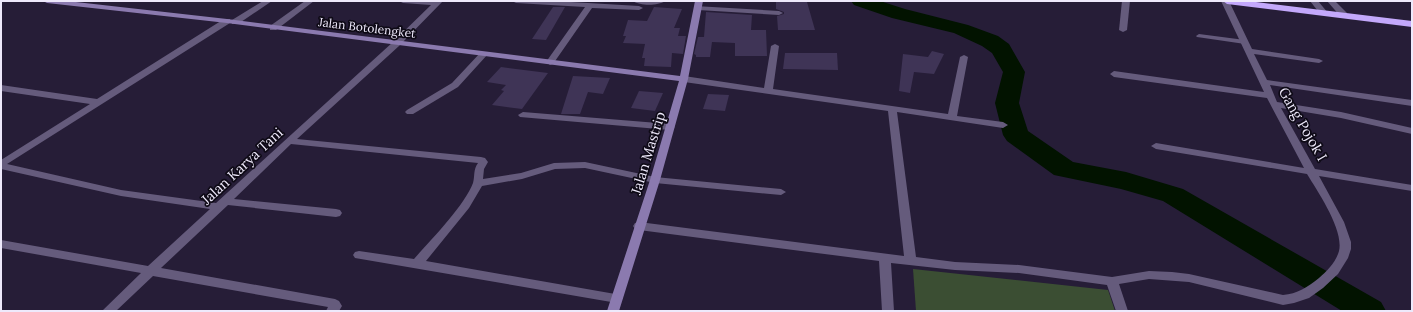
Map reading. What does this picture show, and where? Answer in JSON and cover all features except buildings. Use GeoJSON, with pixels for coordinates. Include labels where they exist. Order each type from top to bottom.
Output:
{"type":"FeatureCollection","features":[{"type":"Feature","properties":{"kind":"highway"},"geometry":{"type":"LineString","coordinates":[[1226,1],[1412,24]]}},
{"type":"Feature","properties":{"kind":"street","name":"Jalan Botolengket"},"geometry":{"type":"LineString","coordinates":[[47,1],[231,22],[396,44],[684,79]]}},
{"type":"Feature","properties":{"kind":"street"},"geometry":{"type":"LineString","coordinates":[[1,165],[98,102],[268,1]]}},
{"type":"Feature","properties":{"kind":"street"},"geometry":{"type":"LineString","coordinates":[[273,28],[310,1]]}},
{"type":"Feature","properties":{"kind":"street"},"geometry":{"type":"LineString","coordinates":[[403,1],[438,2]]}},
{"type":"Feature","properties":{"kind":"street"},"geometry":{"type":"LineString","coordinates":[[516,1],[589,6],[620,4],[638,5],[661,1]]}},
{"type":"Feature","properties":{"kind":"street"},"geometry":{"type":"LineString","coordinates":[[1122,30],[1126,1]]}},
{"type":"Feature","properties":{"kind":"street","name":"Gang Pojok I"},"geometry":{"type":"LineString","coordinates":[[1226,1],[1272,100],[1311,172],[1412,188]]}},
{"type":"Feature","properties":{"kind":"street"},"geometry":{"type":"LineString","coordinates":[[1314,1],[1324,13]]}},
{"type":"Feature","properties":{"kind":"street"},"geometry":{"type":"LineString","coordinates":[[1331,1],[1344,15]]}},
{"type":"Feature","properties":{"kind":"street","name":"Jalan Karya Tani"},"geometry":{"type":"LineString","coordinates":[[108,311],[221,204],[396,44],[438,2]]}},
{"type":"Feature","properties":{"kind":"street"},"geometry":{"type":"LineString","coordinates":[[698,4],[779,13]]}},
{"type":"Feature","properties":{"kind":"street","name":"Jalan Mastrip"},"geometry":{"type":"LineString","coordinates":[[613,311],[655,180],[684,79],[698,4]]}},
{"type":"Feature","properties":{"kind":"street"},"geometry":{"type":"LineString","coordinates":[[550,62],[589,6]]}},
{"type":"Feature","properties":{"kind":"street"},"geometry":{"type":"LineString","coordinates":[[768,91],[775,46]]}},
{"type":"Feature","properties":{"kind":"street"},"geometry":{"type":"LineString","coordinates":[[1247,46],[1318,61]]}},
{"type":"Feature","properties":{"kind":"street"},"geometry":{"type":"LineString","coordinates":[[410,112],[456,85],[484,54]]}},
{"type":"Feature","properties":{"kind":"street"},"geometry":{"type":"LineString","coordinates":[[952,117],[964,57]]}},
{"type":"Feature","properties":{"kind":"street"},"geometry":{"type":"LineString","coordinates":[[1114,74],[1272,100],[1412,131]]}},
{"type":"Feature","properties":{"kind":"street"},"geometry":{"type":"LineString","coordinates":[[684,79],[1003,125]]}},
{"type":"Feature","properties":{"kind":"street"},"geometry":{"type":"LineString","coordinates":[[1264,82],[1412,103]]}},
{"type":"Feature","properties":{"kind":"street"},"geometry":{"type":"LineString","coordinates":[[1,88],[98,102]]}},
{"type":"Feature","properties":{"kind":"street"},"geometry":{"type":"LineString","coordinates":[[892,108],[900,188],[912,261]]}},
{"type":"Feature","properties":{"kind":"street"},"geometry":{"type":"LineString","coordinates":[[523,115],[670,127]]}},
{"type":"Feature","properties":{"kind":"street"},"geometry":{"type":"LineString","coordinates":[[289,141],[482,160],[483,162],[479,169],[478,183],[465,206],[417,264]]}},
{"type":"Feature","properties":{"kind":"street"},"geometry":{"type":"LineString","coordinates":[[640,226],[885,258],[955,266],[1019,270],[1112,281],[1149,275],[1172,276],[1197,280],[1283,300],[1294,300],[1314,289],[1329,276],[1342,258],[1346,248],[1345,238],[1311,172],[1156,146]]}},
{"type":"Feature","properties":{"kind":"street"},"geometry":{"type":"LineString","coordinates":[[1,165],[121,193],[221,204],[336,213]]}},
{"type":"Feature","properties":{"kind":"street"},"geometry":{"type":"LineString","coordinates":[[478,183],[522,176],[554,166],[585,165],[655,180],[781,192]]}},
{"type":"Feature","properties":{"kind":"street"},"geometry":{"type":"LineString","coordinates":[[1,244],[335,304],[336,306],[332,311]]}},
{"type":"Feature","properties":{"kind":"street"},"geometry":{"type":"LineString","coordinates":[[359,255],[617,298]]}},
{"type":"Feature","properties":{"kind":"street"},"geometry":{"type":"LineString","coordinates":[[885,258],[888,311]]}},
{"type":"Feature","properties":{"kind":"street"},"geometry":{"type":"LineString","coordinates":[[1112,281],[1122,311]]}},
{"type":"Feature","properties":{"kind":"lane"},"geometry":{"type":"LineString","coordinates":[[1199,36],[1247,46]]}},
{"type":"Feature","properties":{"kind":"green space"},"geometry":{"type":"Polygon","coordinates":[[[913,269],[1108,290],[1115,311],[916,311],[913,269]]]}},
{"type":"Feature","properties":{"kind":"waterway"},"geometry":{"type":"LineString","coordinates":[[861,1],[899,14],[961,29],[990,41],[1001,49],[1014,72],[1007,103],[1016,135],[1064,169],[1126,181],[1173,195],[1369,311]]}}]}
